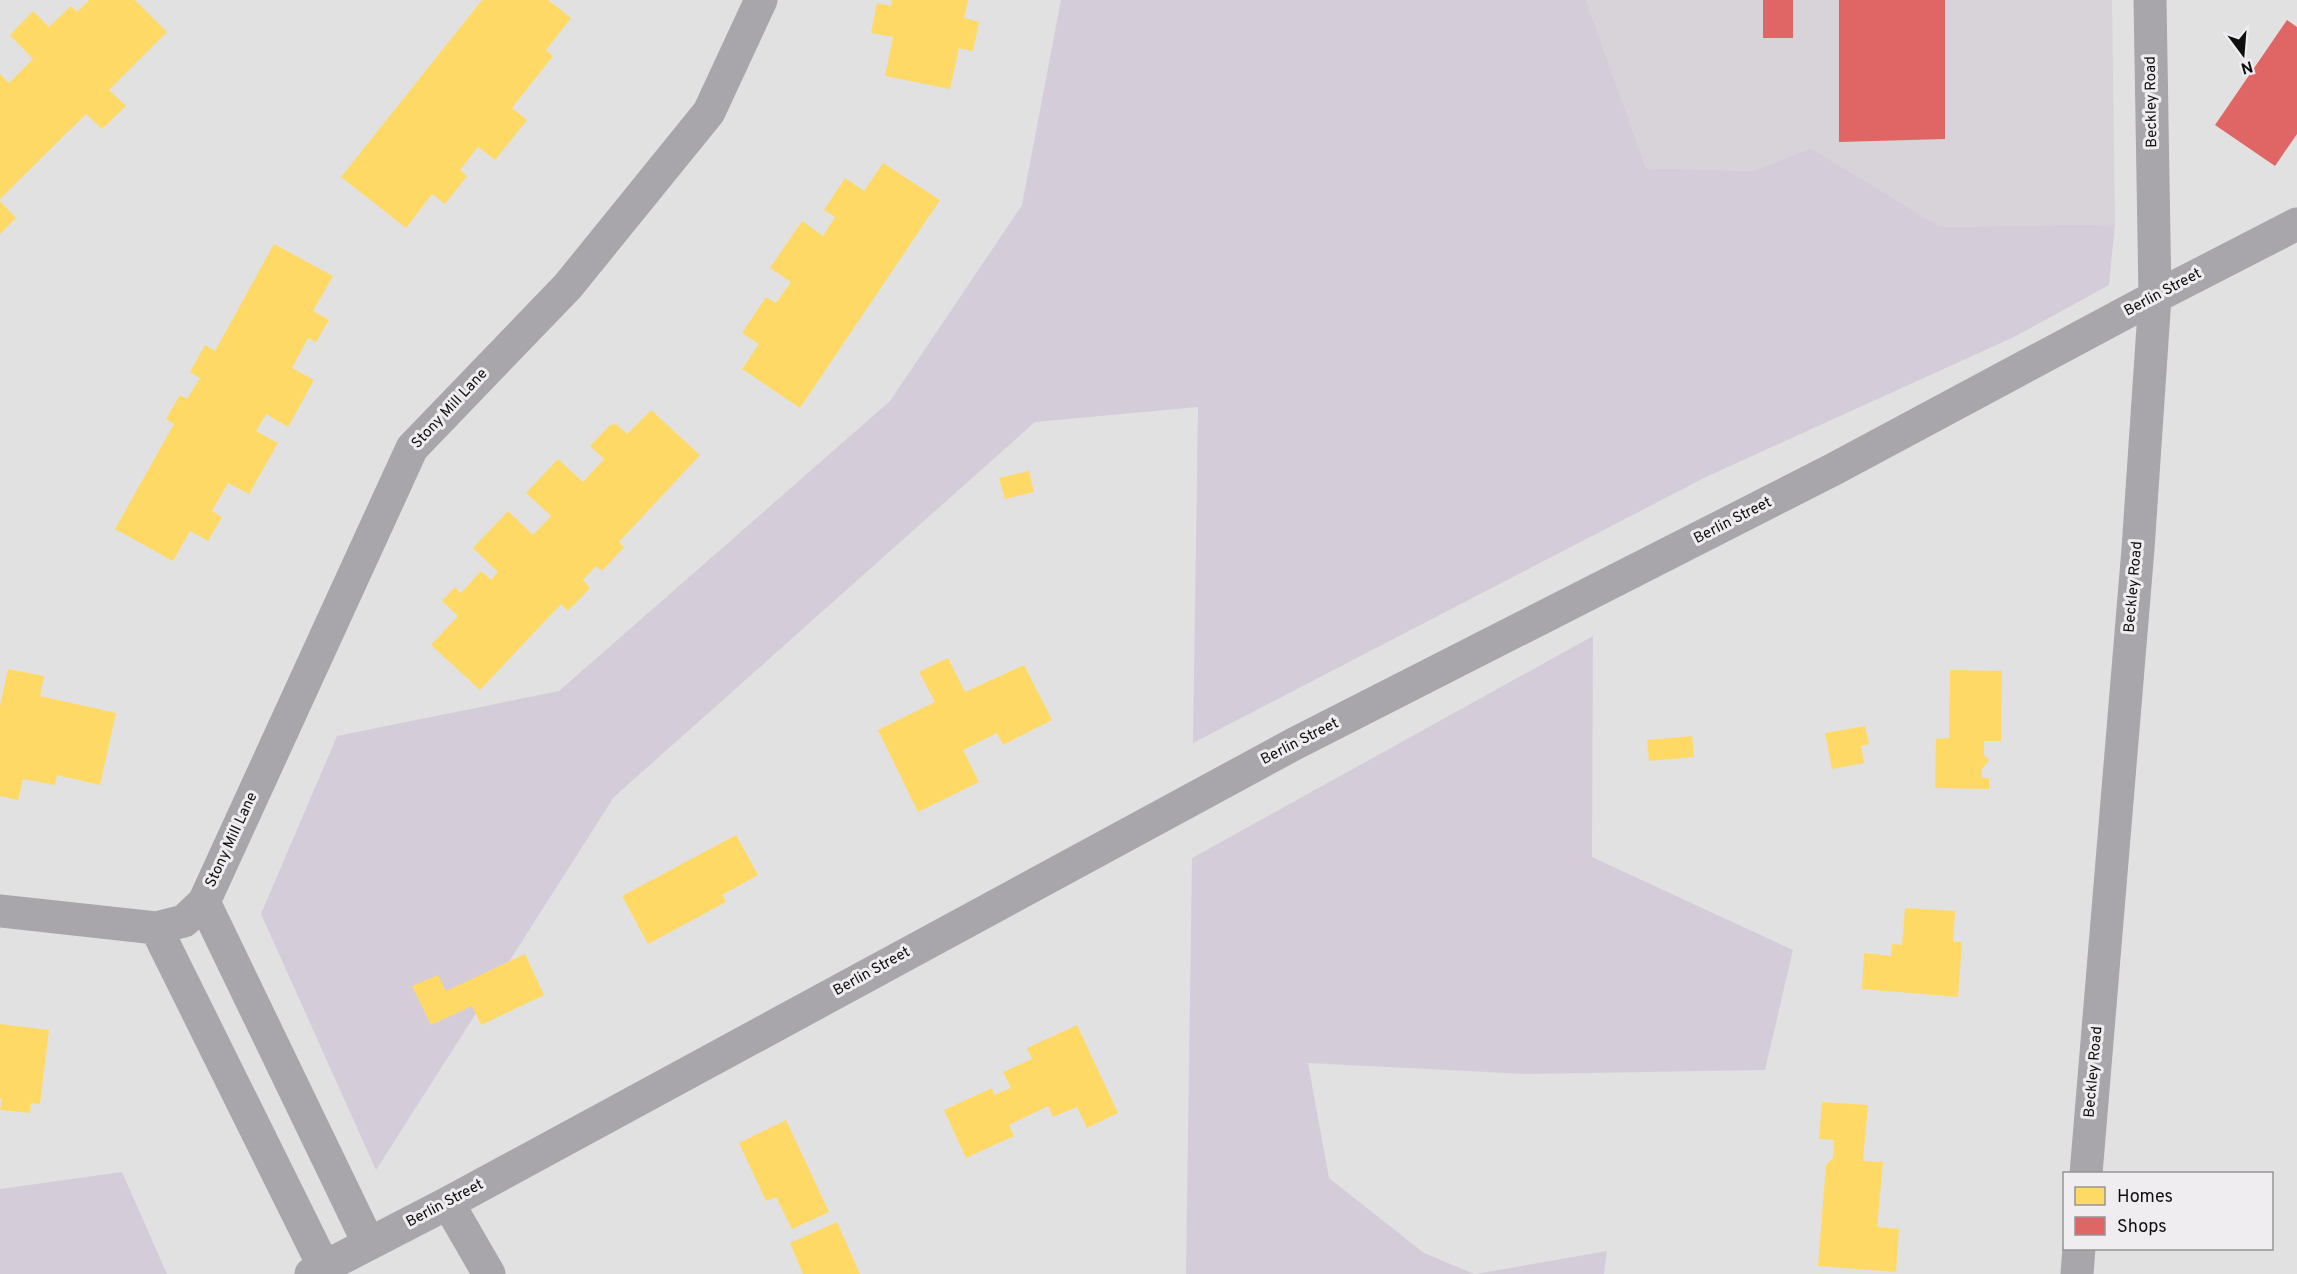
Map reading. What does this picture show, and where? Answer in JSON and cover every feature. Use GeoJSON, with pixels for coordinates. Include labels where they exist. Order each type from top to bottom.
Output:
{"type":"FeatureCollection","features":[{"type":"Feature","properties":{"kind":"street","name":"Stony Mill Lane"},"geometry":{"type":"LineString","coordinates":[[0,911],[156,928],[184,921],[204,902],[412,448],[568,286],[709,112],[760,0]]}},
{"type":"Feature","properties":{"kind":"street","name":"Beckley Road"},"geometry":{"type":"LineString","coordinates":[[2085,1172],[2138,549],[2154,297],[2150,0]]}},
{"type":"Feature","properties":{"kind":"street","name":"Berlin Street"},"geometry":{"type":"LineString","coordinates":[[317,1271],[448,1203],[1264,760],[1834,469],[2154,297],[2297,224]]}},
{"type":"Feature","properties":{"kind":"street","name":"Stony Mill Lane"},"geometry":{"type":"LineString","coordinates":[[204,902],[369,1244]]}},
{"type":"Feature","properties":{"kind":"street"},"geometry":{"type":"LineString","coordinates":[[156,928],[317,1271]]}},
{"type":"Feature","properties":{"kind":"street"},"geometry":{"type":"LineString","coordinates":[[448,1203],[489,1274]]}},
{"type":"Feature","properties":{"kind":"street"},"geometry":{"type":"LineString","coordinates":[[2077,1274],[2079,1250]]}},
{"type":"Feature","properties":{"kind":"shaded area"},"geometry":{"type":"Polygon","coordinates":[[[1061,0],[1586,0],[1646,168],[1753,171],[1811,148],[1940,227],[2115,224],[2109,285],[2014,337],[1706,477],[1193,743],[1198,407],[1035,422],[614,797],[376,1170],[261,914],[337,736],[559,691],[890,401],[1022,205],[1061,0]]]}},
{"type":"Feature","properties":{"kind":"shaded area"},"geometry":{"type":"Polygon","coordinates":[[[1586,0],[2112,0],[2115,224],[1940,227],[1811,148],[1753,171],[1646,168],[1586,0]]]}},
{"type":"Feature","properties":{"kind":"shaded area"},"geometry":{"type":"Polygon","coordinates":[[[1593,636],[1592,857],[1793,950],[1765,1070],[1527,1074],[1308,1063],[1329,1178],[1424,1253],[1474,1274],[1186,1274],[1192,858],[1593,636]]]}},
{"type":"Feature","properties":{"kind":"shaded area"},"geometry":{"type":"Polygon","coordinates":[[[122,1172],[167,1274],[0,1274],[0,1189],[122,1172]]]}},
{"type":"Feature","properties":{"kind":"shaded area"},"geometry":{"type":"Polygon","coordinates":[[[1607,1251],[1604,1274],[1476,1274],[1607,1251]]]}},
{"type":"Feature","properties":{"kind":"building: Homes"},"geometry":{"type":"Polygon","coordinates":[[[89,0],[135,0],[167,32],[109,90],[126,106],[102,129],[86,114],[0,199],[0,74],[9,83],[33,59],[10,35],[33,11],[49,27],[71,6],[77,12],[89,0]]]}},
{"type":"Feature","properties":{"kind":"building: Homes"},"geometry":{"type":"Polygon","coordinates":[[[482,0],[548,0],[571,18],[546,50],[553,56],[512,108],[527,120],[495,160],[478,147],[460,170],[467,176],[445,204],[432,194],[406,228],[341,177],[482,0]]]}},
{"type":"Feature","properties":{"kind":"building: Homes"},"geometry":{"type":"Polygon","coordinates":[[[892,0],[968,0],[964,18],[979,22],[973,51],[959,48],[950,89],[885,76],[893,37],[871,33],[877,3],[891,6],[892,0]]]}},
{"type":"Feature","properties":{"kind":"building: Homes"},"geometry":{"type":"Polygon","coordinates":[[[883,163],[940,200],[800,408],[742,369],[759,344],[742,333],[766,297],[776,303],[791,282],[770,268],[802,221],[823,236],[835,217],[824,210],[845,178],[864,191],[883,163]]]}},
{"type":"Feature","properties":{"kind":"building: Homes"},"geometry":{"type":"Polygon","coordinates":[[[0,201],[16,218],[0,234],[0,201]]]}},
{"type":"Feature","properties":{"kind":"building: Homes"},"geometry":{"type":"Polygon","coordinates":[[[274,244],[333,276],[313,311],[329,320],[316,342],[308,338],[292,368],[314,380],[288,427],[266,414],[256,431],[278,443],[249,494],[228,483],[212,511],[222,517],[208,541],[190,531],[173,561],[115,529],[174,424],[166,419],[180,395],[187,399],[200,378],[190,372],[205,345],[215,351],[274,244]]]}},
{"type":"Feature","properties":{"kind":"building: Homes"},"geometry":{"type":"Polygon","coordinates":[[[651,410],[700,455],[619,542],[624,547],[602,571],[596,566],[583,580],[590,588],[568,611],[561,604],[480,690],[431,645],[458,616],[442,601],[455,587],[461,593],[481,571],[491,580],[498,572],[473,548],[508,511],[533,535],[551,516],[526,493],[558,459],[583,482],[604,459],[590,446],[610,425],[616,424],[627,434],[651,410]]]}},
{"type":"Feature","properties":{"kind":"building: Homes"},"geometry":{"type":"Polygon","coordinates":[[[1029,471],[1034,492],[1005,499],[999,478],[1029,471]]]}},
{"type":"Feature","properties":{"kind":"building: Homes"},"geometry":{"type":"Polygon","coordinates":[[[948,658],[965,692],[1024,665],[1052,720],[1003,745],[997,733],[963,750],[979,782],[918,812],[878,730],[935,702],[919,672],[948,658]]]}},
{"type":"Feature","properties":{"kind":"building: Homes"},"geometry":{"type":"Polygon","coordinates":[[[8,669],[44,676],[40,696],[116,713],[100,785],[57,775],[55,785],[23,779],[18,800],[0,796],[0,706],[8,669]]]}},
{"type":"Feature","properties":{"kind":"building: Homes"},"geometry":{"type":"Polygon","coordinates":[[[1950,670],[2002,671],[2001,741],[1984,741],[1984,755],[1989,760],[1982,769],[1982,778],[1989,778],[1989,789],[1935,788],[1936,739],[1949,738],[1950,670]]]}},
{"type":"Feature","properties":{"kind":"building: Homes"},"geometry":{"type":"Polygon","coordinates":[[[1865,726],[1869,744],[1861,746],[1864,763],[1832,769],[1825,733],[1865,726]]]}},
{"type":"Feature","properties":{"kind":"building: Homes"},"geometry":{"type":"Polygon","coordinates":[[[1692,736],[1694,757],[1649,761],[1647,740],[1692,736]]]}},
{"type":"Feature","properties":{"kind":"building: Homes"},"geometry":{"type":"Polygon","coordinates":[[[736,835],[758,875],[722,895],[726,902],[648,944],[622,896],[736,835]]]}},
{"type":"Feature","properties":{"kind":"building: Homes"},"geometry":{"type":"Polygon","coordinates":[[[1905,908],[1955,911],[1953,942],[1962,942],[1958,997],[1862,989],[1864,953],[1891,956],[1892,944],[1902,945],[1905,908]]]}},
{"type":"Feature","properties":{"kind":"building: Homes"},"geometry":{"type":"Polygon","coordinates":[[[525,954],[544,995],[481,1025],[472,1006],[431,1025],[412,986],[438,975],[446,991],[525,954]]]}},
{"type":"Feature","properties":{"kind":"building: Homes"},"geometry":{"type":"Polygon","coordinates":[[[0,1024],[49,1030],[40,1104],[31,1103],[30,1113],[0,1110],[2,1099],[0,1099],[0,1024]]]}},
{"type":"Feature","properties":{"kind":"building: Homes"},"geometry":{"type":"Polygon","coordinates":[[[1077,1025],[1118,1113],[1087,1128],[1077,1107],[1053,1117],[1048,1106],[1009,1125],[1014,1136],[966,1158],[944,1110],[992,1088],[994,1095],[1011,1088],[1003,1072],[1032,1059],[1027,1048],[1077,1025]]]}},
{"type":"Feature","properties":{"kind":"building: Homes"},"geometry":{"type":"Polygon","coordinates":[[[1822,1102],[1868,1105],[1863,1161],[1883,1162],[1877,1227],[1899,1229],[1896,1272],[1818,1266],[1826,1165],[1833,1158],[1834,1140],[1819,1139],[1822,1102]]]}},
{"type":"Feature","properties":{"kind":"building: Homes"},"geometry":{"type":"Polygon","coordinates":[[[786,1120],[829,1212],[792,1229],[776,1197],[766,1201],[739,1143],[786,1120]]]}},
{"type":"Feature","properties":{"kind":"building: Homes"},"geometry":{"type":"Polygon","coordinates":[[[837,1222],[860,1274],[803,1274],[790,1243],[837,1222]]]}},
{"type":"Feature","properties":{"kind":"building: Shops"},"geometry":{"type":"Polygon","coordinates":[[[1763,0],[1793,0],[1793,38],[1763,38],[1763,0]]]}},
{"type":"Feature","properties":{"kind":"building: Shops"},"geometry":{"type":"Polygon","coordinates":[[[1839,0],[1945,0],[1945,139],[1839,142],[1839,0]]]}},
{"type":"Feature","properties":{"kind":"building: Shops"},"geometry":{"type":"Polygon","coordinates":[[[2287,20],[2297,27],[2297,134],[2275,166],[2215,125],[2287,20]]]}}]}
